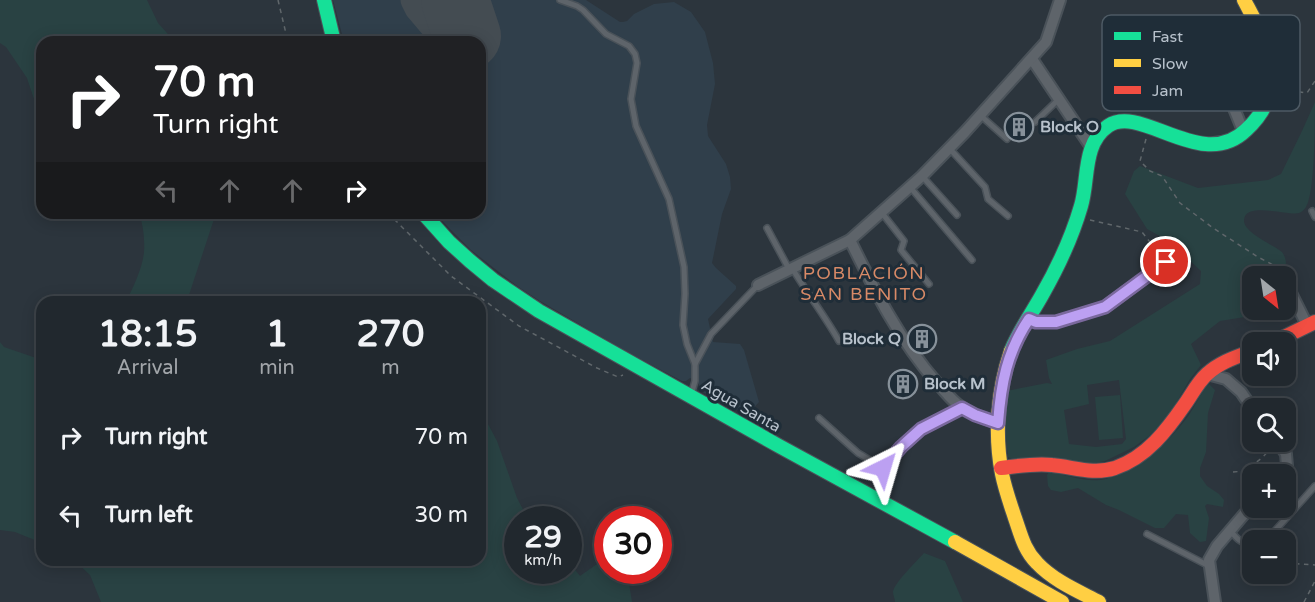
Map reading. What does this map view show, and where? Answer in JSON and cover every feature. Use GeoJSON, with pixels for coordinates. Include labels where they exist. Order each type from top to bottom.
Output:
{"type":"FeatureCollection","features":[{"type":"Feature","properties":{"kind":"street"},"geometry":{"type":"LineString","coordinates":[[324,0],[333,36]]}},
{"type":"Feature","properties":{"kind":"street"},"geometry":{"type":"LineString","coordinates":[[758,285],[850,240],[922,176],[950,149],[1046,42],[1060,0]]}},
{"type":"Feature","properties":{"kind":"street"},"geometry":{"type":"LineString","coordinates":[[1244,0],[1252,15]]}},
{"type":"Feature","properties":{"kind":"street"},"geometry":{"type":"LineString","coordinates":[[1032,59],[1091,147]]}},
{"type":"Feature","properties":{"kind":"street"},"geometry":{"type":"LineString","coordinates":[[1235,111],[1244,133]]}},
{"type":"Feature","properties":{"kind":"street"},"geometry":{"type":"LineString","coordinates":[[1099,602],[1044,570],[1028,553],[1007,495],[1001,468],[998,423],[1007,361],[1016,339],[1057,267],[1078,218],[1085,192],[1091,147],[1107,127],[1116,122],[1130,120],[1190,142],[1208,145],[1223,143],[1238,137],[1251,127],[1262,111]]}},
{"type":"Feature","properties":{"kind":"street","name":"Agua Santa"},"geometry":{"type":"LineString","coordinates":[[429,219],[470,261],[516,297],[1054,600]]}},
{"type":"Feature","properties":{"kind":"street"},"geometry":{"type":"LineString","coordinates":[[850,240],[883,307],[930,374],[950,398],[962,408],[998,423]]}},
{"type":"Feature","properties":{"kind":"street"},"geometry":{"type":"LineString","coordinates":[[1029,319],[1036,322],[1056,322],[1105,307],[1166,262]]}},
{"type":"Feature","properties":{"kind":"street"},"geometry":{"type":"LineString","coordinates":[[1295,332],[1311,324],[1296,299]]}},
{"type":"Feature","properties":{"kind":"street"},"geometry":{"type":"LineString","coordinates":[[1001,468],[1044,464],[1081,472],[1098,472],[1116,467],[1133,459],[1160,437],[1172,424],[1197,385],[1207,374],[1219,364],[1242,355]]}},
{"type":"Feature","properties":{"kind":"street"},"geometry":{"type":"LineString","coordinates":[[1226,379],[1237,357]]}},
{"type":"Feature","properties":{"kind":"street"},"geometry":{"type":"LineString","coordinates":[[1207,374],[1226,379],[1245,398]]}},
{"type":"Feature","properties":{"kind":"street"},"geometry":{"type":"LineString","coordinates":[[883,468],[921,429],[962,408]]}},
{"type":"Feature","properties":{"kind":"street"},"geometry":{"type":"LineString","coordinates":[[1215,602],[1209,560],[1217,546],[1242,516]]}},
{"type":"Feature","properties":{"kind":"lane"},"geometry":{"type":"LineString","coordinates":[[560,0],[583,10],[606,34],[628,46],[635,54],[637,63],[631,99],[636,126],[669,199],[684,267],[686,294],[683,325],[695,364],[695,381],[691,396]]}},
{"type":"Feature","properties":{"kind":"lane"},"geometry":{"type":"LineString","coordinates":[[1035,122],[1059,99]]}},
{"type":"Feature","properties":{"kind":"lane"},"geometry":{"type":"LineString","coordinates":[[980,115],[1007,139]]}},
{"type":"Feature","properties":{"kind":"lane"},"geometry":{"type":"LineString","coordinates":[[950,149],[985,187],[988,199],[1008,216]]}},
{"type":"Feature","properties":{"kind":"lane"},"geometry":{"type":"LineString","coordinates":[[922,176],[957,215]]}},
{"type":"Feature","properties":{"kind":"lane"},"geometry":{"type":"LineString","coordinates":[[910,187],[972,260]]}},
{"type":"Feature","properties":{"kind":"lane"},"geometry":{"type":"LineString","coordinates":[[882,213],[904,241],[901,250],[929,284]]}},
{"type":"Feature","properties":{"kind":"lane"},"geometry":{"type":"LineString","coordinates":[[767,228],[790,268],[828,321],[839,342]]}},
{"type":"Feature","properties":{"kind":"lane"},"geometry":{"type":"LineString","coordinates":[[695,364],[711,334],[758,285]]}},
{"type":"Feature","properties":{"kind":"lane"},"geometry":{"type":"LineString","coordinates":[[819,418],[858,453],[883,468]]}},
{"type":"Feature","properties":{"kind":"lane"},"geometry":{"type":"LineString","coordinates":[[1276,530],[1315,486]]}},
{"type":"Feature","properties":{"kind":"lane"},"geometry":{"type":"LineString","coordinates":[[1230,530],[1242,542]]}},
{"type":"Feature","properties":{"kind":"lane"},"geometry":{"type":"LineString","coordinates":[[1147,534],[1209,566]]}},
{"type":"Feature","properties":{"kind":"path"},"geometry":{"type":"LineString","coordinates":[[278,0],[287,36]]}},
{"type":"Feature","properties":{"kind":"path"},"geometry":{"type":"LineString","coordinates":[[1300,92],[1307,93],[1315,81]]}},
{"type":"Feature","properties":{"kind":"path"},"geometry":{"type":"LineString","coordinates":[[1150,128],[1140,161],[1150,171],[1161,176],[1180,203],[1213,228],[1275,266]]}},
{"type":"Feature","properties":{"kind":"path"},"geometry":{"type":"LineString","coordinates":[[1078,218],[1142,232],[1166,262]]}},
{"type":"Feature","properties":{"kind":"path"},"geometry":{"type":"LineString","coordinates":[[394,219],[451,276],[478,296]]}},
{"type":"Feature","properties":{"kind":"path"},"geometry":{"type":"LineString","coordinates":[[486,302],[519,326],[597,368],[618,376],[639,368]]}},
{"type":"Feature","properties":{"kind":"path"},"geometry":{"type":"LineString","coordinates":[[1233,472],[1245,471],[1267,452]]}},
{"type":"Feature","properties":{"kind":"path"},"geometry":{"type":"LineString","coordinates":[[1296,564],[1315,565]]}},
{"type":"Feature","properties":{"kind":"path"},"geometry":{"type":"LineString","coordinates":[[1304,602],[1315,581]]}},
{"type":"Feature","properties":{"kind":"shaded area"},"geometry":{"type":"Polygon","coordinates":[[[333,0],[586,0],[620,22],[627,21],[634,14],[654,4],[674,2],[691,12],[705,32],[713,63],[715,84],[707,125],[708,136],[726,164],[731,189],[722,214],[712,263],[736,286],[736,289],[708,319],[713,342],[740,344],[744,350],[759,402],[747,415],[699,390],[699,384],[690,378],[682,381],[629,353],[517,286],[471,250],[441,219],[486,219],[486,36],[342,36],[333,0]]]}},
{"type":"Feature","properties":{"kind":"green space"},"geometry":{"type":"Polygon","coordinates":[[[0,0],[147,0],[158,23],[170,36],[36,36],[36,105],[27,78],[6,47],[0,43],[0,0]]]}},
{"type":"Feature","properties":{"kind":"green space"},"geometry":{"type":"Polygon","coordinates":[[[1315,102],[1313,174],[1306,207],[1299,213],[1251,211],[1246,214],[1244,220],[1248,230],[1282,252],[1286,265],[1242,266],[1242,317],[1220,321],[1191,344],[1201,365],[1168,417],[1134,447],[1105,461],[1074,463],[1067,459],[1019,460],[1008,457],[1004,419],[1006,391],[1052,384],[1046,360],[1110,341],[1200,284],[1201,271],[1169,241],[1147,229],[1125,194],[1134,171],[1140,166],[1198,188],[1268,180],[1281,174],[1315,102]],[[1119,380],[1087,385],[1089,404],[1064,410],[1069,444],[1096,447],[1122,444],[1126,439],[1119,380]]]}},
{"type":"Feature","properties":{"kind":"green space"},"geometry":{"type":"Polygon","coordinates":[[[141,219],[214,219],[189,296],[129,296],[143,258],[141,219]]]}},
{"type":"Feature","properties":{"kind":"green space"},"geometry":{"type":"Polygon","coordinates":[[[0,342],[4,347],[36,358],[36,541],[15,532],[0,530],[0,342]]]}},
{"type":"Feature","properties":{"kind":"green space"},"geometry":{"type":"Polygon","coordinates":[[[1209,384],[1215,390],[1208,413],[1206,452],[1200,468],[1200,476],[1207,486],[1224,500],[1223,507],[1207,504],[1205,506],[1209,518],[1206,541],[1200,542],[1190,533],[1188,515],[1176,514],[1164,528],[1155,528],[1106,505],[1078,488],[1061,492],[1051,490],[1048,486],[1049,472],[1087,480],[1102,480],[1138,464],[1171,437],[1189,415],[1209,384]]]}},
{"type":"Feature","properties":{"kind":"green space"},"geometry":{"type":"Polygon","coordinates":[[[1120,395],[1123,438],[1099,440],[1095,397],[1120,395]]]}},
{"type":"Feature","properties":{"kind":"green space"},"geometry":{"type":"Polygon","coordinates":[[[486,423],[497,441],[521,506],[504,506],[504,584],[582,584],[582,575],[594,566],[594,584],[629,584],[632,602],[101,602],[90,575],[80,566],[486,566],[486,423]]]}},
{"type":"Feature","properties":{"kind":"green space"},"geometry":{"type":"Polygon","coordinates":[[[924,553],[945,561],[963,602],[895,602],[894,588],[924,553]]]}},
{"type":"Feature","properties":{"kind":"taxiway"},"geometry":{"type":"LineString","coordinates":[[414,0],[440,34],[467,36]]}},
{"type":"Feature","properties":{"kind":"runway"},"geometry":{"type":"LineString","coordinates":[[455,0],[467,36]]}},
{"type":"Feature","properties":{"kind":"traffic: fast"},"geometry":{"type":"LineString","coordinates":[[324,0],[333,36]]}},
{"type":"Feature","properties":{"kind":"traffic: fast"},"geometry":{"type":"LineString","coordinates":[[1011,351],[1054,274],[1069,240],[1081,206],[1090,152],[1094,142],[1108,126],[1122,121],[1137,123],[1192,142],[1211,144],[1229,141],[1246,130],[1262,111]]}},
{"type":"Feature","properties":{"kind":"traffic: fast"},"geometry":{"type":"LineString","coordinates":[[428,219],[470,261],[493,280],[539,311],[955,542]]}},
{"type":"Feature","properties":{"kind":"traffic: slow"},"geometry":{"type":"LineString","coordinates":[[1244,0],[1252,15]]}},
{"type":"Feature","properties":{"kind":"traffic: slow"},"geometry":{"type":"LineString","coordinates":[[1011,351],[1000,396],[998,443],[1003,480],[1021,536],[1029,553],[1051,575],[1099,602]]}},
{"type":"Feature","properties":{"kind":"traffic: slow"},"geometry":{"type":"LineString","coordinates":[[955,542],[1062,602]]}},
{"type":"Feature","properties":{"kind":"traffic: jam"},"geometry":{"type":"LineString","coordinates":[[1294,332],[1315,322]]}},
{"type":"Feature","properties":{"kind":"traffic: jam"},"geometry":{"type":"LineString","coordinates":[[1001,468],[1046,464],[1099,471],[1126,463],[1155,442],[1207,374],[1223,363],[1242,355]]}},
{"type":"Feature","properties":{"kind":"place","name":"Block O"},"geometry":{"type":"Point","coordinates":[1019,127]}},
{"type":"Feature","properties":{"kind":"place","name":"Block Q"},"geometry":{"type":"Point","coordinates":[922,339]}},
{"type":"Feature","properties":{"kind":"place","name":"Block M"},"geometry":{"type":"Point","coordinates":[903,384]}},
{"type":"Feature","properties":{"kind":"district","name":"POBLACIÓN SAN BENITO"},"geometry":{"type":"Point","coordinates":[864,283]}},
{"type":"Feature","properties":{"kind":"route"},"geometry":{"type":"LineString","coordinates":[[883,468],[921,429],[962,408],[998,423],[1007,361],[1016,339],[1029,319],[1036,322],[1056,322],[1105,307],[1166,262]]}}]}
